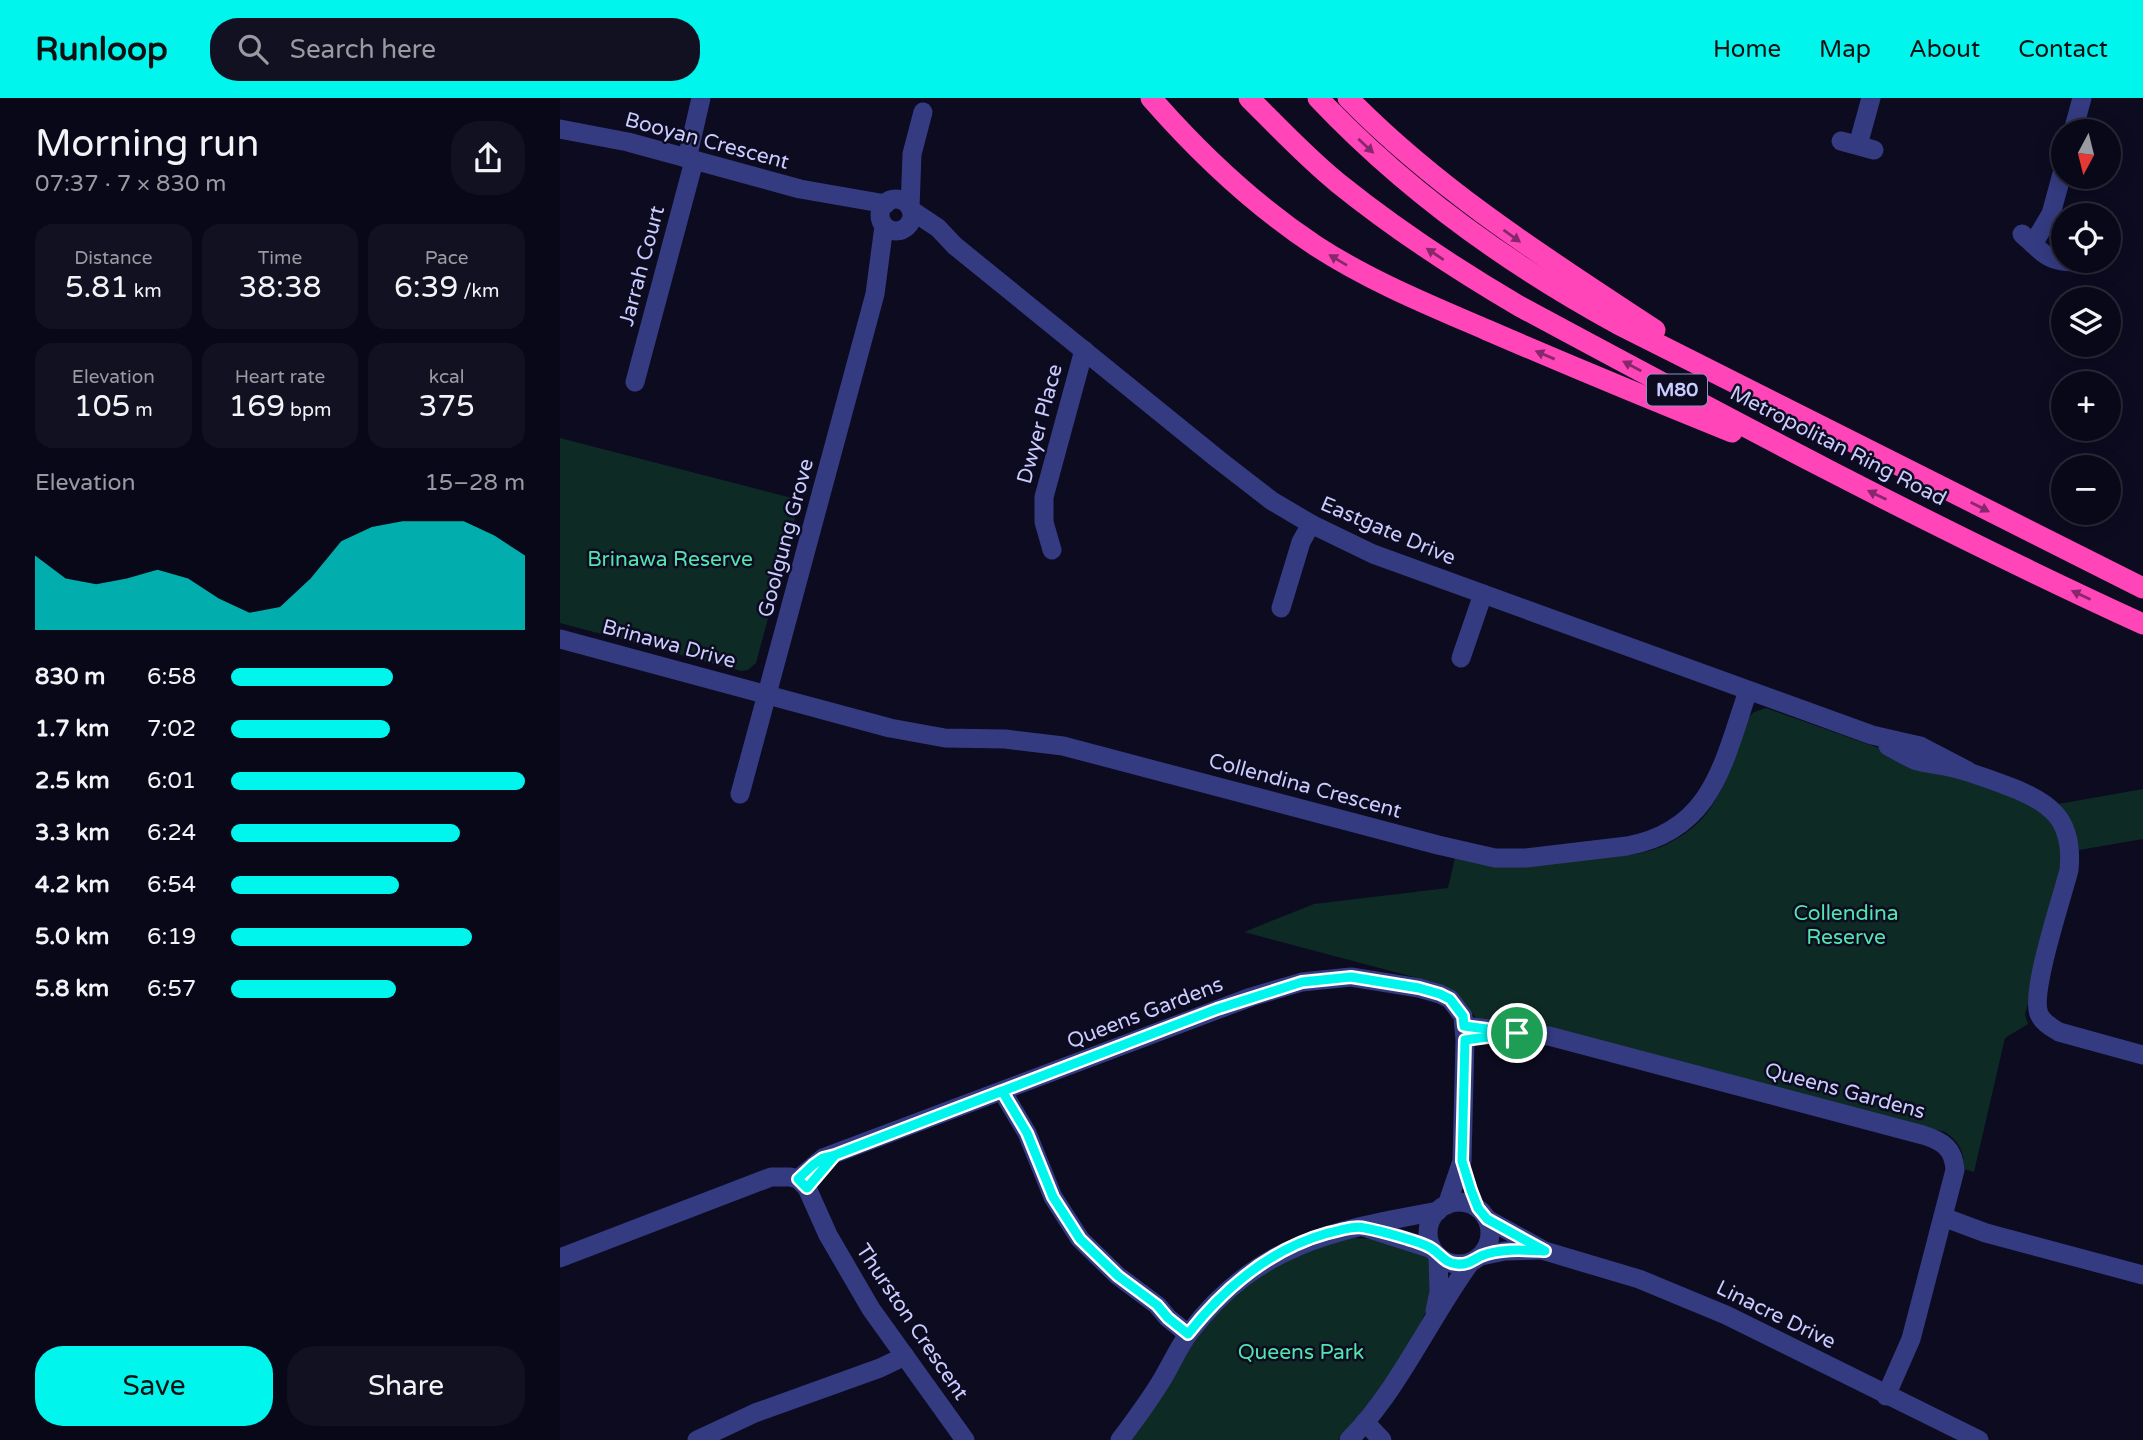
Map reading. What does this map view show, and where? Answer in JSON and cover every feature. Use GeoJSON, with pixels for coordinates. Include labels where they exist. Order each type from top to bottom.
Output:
{"type":"FeatureCollection","features":[{"type":"Feature","properties":{"kind":"highway"},"geometry":{"type":"LineString","coordinates":[[1151,98],[1217,167],[1267,211],[1317,247],[1368,276],[1601,380],[1835,474]]}},
{"type":"Feature","properties":{"kind":"highway","name":"Metropolitan Ring Road"},"geometry":{"type":"LineString","coordinates":[[1249,98],[1337,182],[1470,278],[1835,474],[2143,624]]}},
{"type":"Feature","properties":{"kind":"highway","name":"Metropolitan Ring Road"},"geometry":{"type":"LineString","coordinates":[[1318,98],[1370,150],[1418,191],[1514,263],[1564,295],[2143,587]]}},
{"type":"Feature","properties":{"kind":"highway","name":"M80"},"geometry":{"type":"LineString","coordinates":[[1348,98],[1415,162],[1466,203],[1525,246],[1744,388]]}},
{"type":"Feature","properties":{"kind":"street","name":"Jarrah Court"},"geometry":{"type":"LineString","coordinates":[[635,382],[690,160],[701,98]]}},
{"type":"Feature","properties":{"kind":"street"},"geometry":{"type":"LineString","coordinates":[[1858,145],[1871,98]]}},
{"type":"Feature","properties":{"kind":"street"},"geometry":{"type":"LineString","coordinates":[[2076,119],[2082,98]]}},
{"type":"Feature","properties":{"kind":"street","name":"Goolgung Grove"},"geometry":{"type":"LineString","coordinates":[[740,794],[875,294],[899,221],[923,112]]}},
{"type":"Feature","properties":{"kind":"street","name":"Booyan Crescent"},"geometry":{"type":"LineString","coordinates":[[560,129],[628,142],[800,189],[899,221]]}},
{"type":"Feature","properties":{"kind":"street","name":"Goolgung Grove"},"geometry":{"type":"LineString","coordinates":[[899,221],[881,211],[912,154]]}},
{"type":"Feature","properties":{"kind":"street","name":"Booyan Crescent"},"geometry":{"type":"LineString","coordinates":[[800,189],[887,202]]}},
{"type":"Feature","properties":{"kind":"street"},"geometry":{"type":"LineString","coordinates":[[2051,214],[2027,239],[2051,259]]}},
{"type":"Feature","properties":{"kind":"street","name":"Eastgate Drive"},"geometry":{"type":"LineString","coordinates":[[899,221],[938,228],[1083,351],[1272,501],[1311,524],[1373,554],[2038,798],[2059,816],[2069,840],[2069,870],[2038,988],[2037,1002],[2041,1018],[2059,1032],[2143,1055]]}},
{"type":"Feature","properties":{"kind":"street","name":"Dwyer Place"},"geometry":{"type":"LineString","coordinates":[[1052,550],[1044,522],[1044,497],[1083,351]]}},
{"type":"Feature","properties":{"kind":"street"},"geometry":{"type":"LineString","coordinates":[[1281,608],[1301,542],[1311,524]]}},
{"type":"Feature","properties":{"kind":"street"},"geometry":{"type":"LineString","coordinates":[[1461,658],[1483,594]]}},
{"type":"Feature","properties":{"kind":"street","name":"Brinawa Drive"},"geometry":{"type":"LineString","coordinates":[[560,639],[767,694]]}},
{"type":"Feature","properties":{"kind":"street","name":"Collendina Crescent"},"geometry":{"type":"LineString","coordinates":[[767,694],[917,734],[945,738],[1034,741],[1082,751],[1438,845],[1506,859],[1627,846],[1654,840],[1676,830],[1689,819],[1709,793],[1748,691]]}},
{"type":"Feature","properties":{"kind":"street","name":"Queens Gardens"},"geometry":{"type":"LineString","coordinates":[[803,1184],[835,1155],[1251,997],[1302,982],[1327,978],[1351,977],[1394,982],[1450,999],[1458,1008],[1465,1033],[1549,1036],[1936,1139],[1949,1149],[1955,1170],[1911,1339],[1886,1396]]}},
{"type":"Feature","properties":{"kind":"street"},"geometry":{"type":"LineString","coordinates":[[1434,1315],[1439,1292],[1435,1252],[1429,1239],[1429,1229],[1432,1219],[1443,1208],[1462,1161],[1465,1033]]}},
{"type":"Feature","properties":{"kind":"street"},"geometry":{"type":"LineString","coordinates":[[1009,1088],[1053,1197],[1080,1239],[1118,1276],[1157,1305],[1168,1318],[1192,1329]]}},
{"type":"Feature","properties":{"kind":"street"},"geometry":{"type":"LineString","coordinates":[[1382,1440],[1358,1434],[1397,1381],[1434,1315],[1490,1239],[1462,1161]]}},
{"type":"Feature","properties":{"kind":"street"},"geometry":{"type":"LineString","coordinates":[[560,1258],[771,1177],[780,1176],[803,1184]]}},
{"type":"Feature","properties":{"kind":"street","name":"Thurston Crescent"},"geometry":{"type":"LineString","coordinates":[[803,1184],[848,1272],[965,1440]]}},
{"type":"Feature","properties":{"kind":"street"},"geometry":{"type":"LineString","coordinates":[[1120,1440],[1146,1405],[1192,1329],[1233,1284],[1273,1256],[1320,1236],[1443,1208],[1468,1204],[1482,1214]]}},
{"type":"Feature","properties":{"kind":"street","name":"Linacre Drive"},"geometry":{"type":"LineString","coordinates":[[1482,1214],[1545,1251],[1639,1279],[1772,1336],[1886,1396],[1979,1440]]}},
{"type":"Feature","properties":{"kind":"street"},"geometry":{"type":"LineString","coordinates":[[1941,1222],[1960,1222],[1986,1233],[2143,1275]]}},
{"type":"Feature","properties":{"kind":"street"},"geometry":{"type":"LineString","coordinates":[[1362,1227],[1435,1252],[1453,1264],[1475,1259]]}},
{"type":"Feature","properties":{"kind":"street","name":"Linacre Drive"},"geometry":{"type":"LineString","coordinates":[[1475,1259],[1505,1251],[1545,1251]]}},
{"type":"Feature","properties":{"kind":"street"},"geometry":{"type":"LineString","coordinates":[[697,1440],[755,1413],[856,1375],[901,1350]]}},
{"type":"Feature","properties":{"kind":"green space","name":"Brinawa Reserve"},"geometry":{"type":"Polygon","coordinates":[[[560,438],[800,500],[756,663],[748,670],[741,671],[560,623],[560,438]]]}},
{"type":"Feature","properties":{"kind":"green space","name":"Collendina Reserve"},"geometry":{"type":"Polygon","coordinates":[[[1766,708],[2020,798],[2044,812],[2060,838],[2061,870],[2025,1015],[2028,1024],[2005,1038],[1974,1172],[1964,1169],[1960,1148],[1945,1132],[1546,1026],[1478,1020],[1458,995],[1440,984],[1244,932],[1314,904],[1448,888],[1455,858],[1492,864],[1545,864],[1637,854],[1665,845],[1690,830],[1706,814],[1726,779],[1750,716],[1766,708]]]}},
{"type":"Feature","properties":{"kind":"green space"},"geometry":{"type":"Polygon","coordinates":[[[2143,789],[2143,839],[2079,850],[2058,804],[2143,789]]]}},
{"type":"Feature","properties":{"kind":"green space","name":"Queens Park"},"geometry":{"type":"Polygon","coordinates":[[[1356,1238],[1399,1241],[1431,1259],[1429,1306],[1385,1383],[1338,1440],[1132,1440],[1202,1331],[1232,1297],[1250,1282],[1290,1258],[1334,1242],[1356,1238]]]}},
{"type":"Feature","properties":{"kind":"route"},"geometry":{"type":"LineString","coordinates":[[1517,1033],[1464,1026],[1463,1016],[1450,999],[1394,982],[1351,977],[1302,982],[1217,1009],[1017,1085],[835,1155],[807,1188],[798,1179],[823,1158],[835,1155],[1002,1091],[1027,1133],[1053,1197],[1080,1239],[1118,1276],[1157,1305],[1188,1334],[1214,1302],[1253,1269],[1297,1245],[1342,1230],[1362,1227],[1432,1249],[1445,1261],[1461,1265],[1481,1256],[1505,1251],[1545,1251],[1487,1219],[1478,1208],[1462,1161],[1465,1040],[1517,1033]]}}]}
